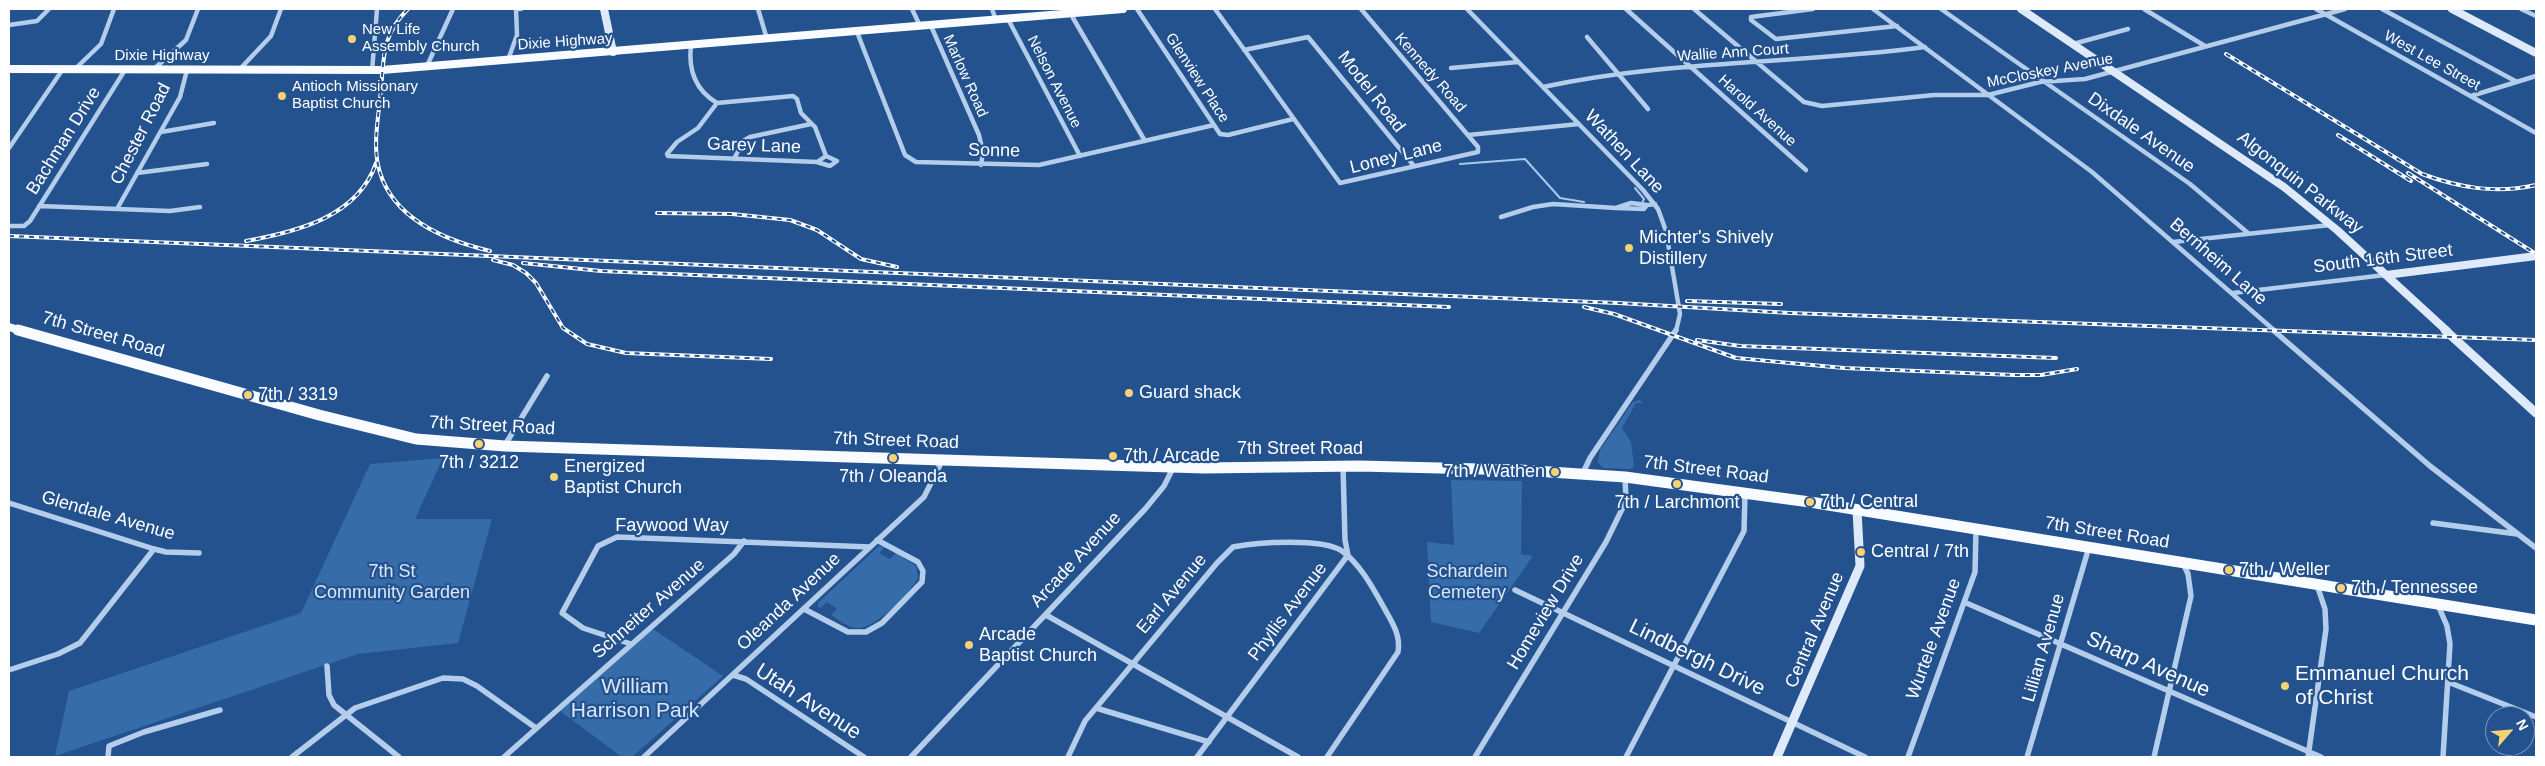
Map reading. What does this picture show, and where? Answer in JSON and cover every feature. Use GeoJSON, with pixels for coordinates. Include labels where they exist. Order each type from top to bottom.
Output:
{"type":"FeatureCollection","features":[{"type":"Feature","properties":{"kind":"main road"},"geometry":{"type":"LineString","coordinates":[[604,9],[613,52]]}},
{"type":"Feature","properties":{"kind":"main road","name":"Dixie Highway"},"geometry":{"type":"LineString","coordinates":[[9,69],[372,71],[930,26],[1072,11],[1123,9]]}},
{"type":"Feature","properties":{"kind":"main road","name":"Algonquin Parkway"},"geometry":{"type":"LineString","coordinates":[[2021,9],[2254,165],[2330,224],[2536,413]]}},
{"type":"Feature","properties":{"kind":"main road","name":"South 16th Street"},"geometry":{"type":"LineString","coordinates":[[2386,275],[2536,256]]}},
{"type":"Feature","properties":{"kind":"main road","name":"7th Street Road"},"geometry":{"type":"LineString","coordinates":[[9,327],[385,433],[416,440],[505,446],[943,460],[1174,466],[1342,466],[1625,477],[1745,492],[2536,620]]}},
{"type":"Feature","properties":{"kind":"main road","name":"Central Avenue"},"geometry":{"type":"LineString","coordinates":[[1778,757],[1860,566],[1857,510]]}},
{"type":"Feature","properties":{"kind":"street"},"geometry":{"type":"LineString","coordinates":[[9,25],[37,21],[44,16],[48,9]]}},
{"type":"Feature","properties":{"kind":"street"},"geometry":{"type":"LineString","coordinates":[[75,69],[101,44],[114,9]]}},
{"type":"Feature","properties":{"kind":"street"},"geometry":{"type":"LineString","coordinates":[[154,70],[186,40],[198,9]]}},
{"type":"Feature","properties":{"kind":"street"},"geometry":{"type":"LineString","coordinates":[[239,70],[272,36],[278,25],[281,9]]}},
{"type":"Feature","properties":{"kind":"street"},"geometry":{"type":"LineString","coordinates":[[372,71],[377,9]]}},
{"type":"Feature","properties":{"kind":"street"},"geometry":{"type":"LineString","coordinates":[[427,67],[454,9]]}},
{"type":"Feature","properties":{"kind":"street"},"geometry":{"type":"LineString","coordinates":[[508,60],[519,35],[520,26],[516,9],[521,9]]}},
{"type":"Feature","properties":{"kind":"street"},"geometry":{"type":"LineString","coordinates":[[758,9],[767,39]]}},
{"type":"Feature","properties":{"kind":"street"},"geometry":{"type":"LineString","coordinates":[[912,9],[920,26]]}},
{"type":"Feature","properties":{"kind":"street"},"geometry":{"type":"LineString","coordinates":[[992,9],[996,20]]}},
{"type":"Feature","properties":{"kind":"street","name":"Glenview Place"},"geometry":{"type":"LineString","coordinates":[[1137,9],[1214,125],[1222,134],[1293,118]]}},
{"type":"Feature","properties":{"kind":"street","name":"Loney Lane"},"geometry":{"type":"LineString","coordinates":[[1215,9],[1340,183],[1477,153]]}},
{"type":"Feature","properties":{"kind":"street","name":"Kennedy Road"},"geometry":{"type":"LineString","coordinates":[[1361,9],[1478,147],[1477,153]]}},
{"type":"Feature","properties":{"kind":"street","name":"Wathen Lane"},"geometry":{"type":"LineString","coordinates":[[1467,9],[1655,204],[1666,231],[1679,307],[1679,322],[1671,342],[1590,458],[1582,474]]}},
{"type":"Feature","properties":{"kind":"street","name":"Harold Avenue"},"geometry":{"type":"LineString","coordinates":[[1626,9],[1806,170]]}},
{"type":"Feature","properties":{"kind":"street"},"geometry":{"type":"LineString","coordinates":[[1694,9],[1757,62]]}},
{"type":"Feature","properties":{"kind":"street"},"geometry":{"type":"LineString","coordinates":[[1813,9],[1751,17],[1751,20],[1776,39],[1897,26]]}},
{"type":"Feature","properties":{"kind":"street","name":"Bernheim Lane"},"geometry":{"type":"LineString","coordinates":[[1873,9],[2087,167],[2430,466],[2536,548]]}},
{"type":"Feature","properties":{"kind":"street","name":"Dixdale Avenue"},"geometry":{"type":"LineString","coordinates":[[1941,9],[2196,188],[2248,233]]}},
{"type":"Feature","properties":{"kind":"street"},"geometry":{"type":"LineString","coordinates":[[2144,9],[2205,46]]}},
{"type":"Feature","properties":{"kind":"street","name":"West Lee Street"},"geometry":{"type":"LineString","coordinates":[[2316,9],[2536,133]]}},
{"type":"Feature","properties":{"kind":"street","name":"McCloskey Avenue"},"geometry":{"type":"LineString","coordinates":[[1757,62],[1800,98],[1812,105],[1934,95],[1988,94],[2044,81],[2085,79],[2345,9]]}},
{"type":"Feature","properties":{"kind":"street"},"geometry":{"type":"LineString","coordinates":[[2382,9],[2517,82]]}},
{"type":"Feature","properties":{"kind":"street"},"geometry":{"type":"LineString","coordinates":[[2452,9],[2536,53]]}},
{"type":"Feature","properties":{"kind":"street"},"geometry":{"type":"LineString","coordinates":[[2521,9],[2536,16]]}},
{"type":"Feature","properties":{"kind":"street"},"geometry":{"type":"LineString","coordinates":[[1072,11],[1081,31],[1146,141]]}},
{"type":"Feature","properties":{"kind":"street","name":"Nelson Avenue"},"geometry":{"type":"LineString","coordinates":[[1008,19],[1080,156]]}},
{"type":"Feature","properties":{"kind":"street","name":"Marlow Road"},"geometry":{"type":"LineString","coordinates":[[930,26],[979,135],[983,152],[981,165]]}},
{"type":"Feature","properties":{"kind":"street"},"geometry":{"type":"LineString","coordinates":[[2074,44],[2128,29]]}},
{"type":"Feature","properties":{"kind":"street","name":"Sonne"},"geometry":{"type":"LineString","coordinates":[[857,32],[877,88],[908,159],[918,162],[1029,166],[1214,125]]}},
{"type":"Feature","properties":{"kind":"street","name":"Model Road"},"geometry":{"type":"LineString","coordinates":[[1244,50],[1306,36],[1414,166]]}},
{"type":"Feature","properties":{"kind":"street"},"geometry":{"type":"LineString","coordinates":[[1587,37],[1604,54],[1626,87],[1648,109]]}},
{"type":"Feature","properties":{"kind":"street"},"geometry":{"type":"LineString","coordinates":[[691,45],[689,59],[694,79],[706,96],[717,103]]}},
{"type":"Feature","properties":{"kind":"street","name":"Wallie Ann Court"},"geometry":{"type":"LineString","coordinates":[[1543,87],[1577,79],[1718,63],[1757,62],[1925,47]]}},
{"type":"Feature","properties":{"kind":"street"},"geometry":{"type":"LineString","coordinates":[[1451,68],[1518,62]]}},
{"type":"Feature","properties":{"kind":"street"},"geometry":{"type":"LineString","coordinates":[[9,148],[63,69]]}},
{"type":"Feature","properties":{"kind":"street","name":"Bachman Drive"},"geometry":{"type":"LineString","coordinates":[[9,226],[26,225],[40,206],[124,70]]}},
{"type":"Feature","properties":{"kind":"street","name":"Chester Road"},"geometry":{"type":"LineString","coordinates":[[117,209],[180,97],[187,70]]}},
{"type":"Feature","properties":{"kind":"street"},"geometry":{"type":"LineString","coordinates":[[2470,96],[2536,76]]}},
{"type":"Feature","properties":{"kind":"street","name":"Garey Lane"},"geometry":{"type":"LineString","coordinates":[[793,96],[797,99],[801,113],[811,124],[815,127],[826,156],[817,162],[674,157],[667,154],[674,144],[698,128],[717,103],[793,96]]}},
{"type":"Feature","properties":{"kind":"street"},"geometry":{"type":"LineString","coordinates":[[161,132],[214,122]]}},
{"type":"Feature","properties":{"kind":"street"},"geometry":{"type":"LineString","coordinates":[[734,160],[743,141],[750,137],[811,124]]}},
{"type":"Feature","properties":{"kind":"street"},"geometry":{"type":"LineString","coordinates":[[1468,135],[1579,124]]}},
{"type":"Feature","properties":{"kind":"street"},"geometry":{"type":"LineString","coordinates":[[817,162],[830,166],[837,162],[826,156]]}},
{"type":"Feature","properties":{"kind":"street"},"geometry":{"type":"LineString","coordinates":[[137,173],[207,164]]}},
{"type":"Feature","properties":{"kind":"street"},"geometry":{"type":"LineString","coordinates":[[1501,216],[1533,207],[1553,204],[1616,208],[1620,205],[1640,203],[1647,206],[1655,204]]}},
{"type":"Feature","properties":{"kind":"street"},"geometry":{"type":"LineString","coordinates":[[40,206],[174,212],[200,207]]}},
{"type":"Feature","properties":{"kind":"street"},"geometry":{"type":"LineString","coordinates":[[2173,242],[2330,224]]}},
{"type":"Feature","properties":{"kind":"street","name":"South 16th Street"},"geometry":{"type":"LineString","coordinates":[[2233,293],[2386,275]]}},
{"type":"Feature","properties":{"kind":"street"},"geometry":{"type":"LineString","coordinates":[[505,446],[547,376]]}},
{"type":"Feature","properties":{"kind":"street","name":"Oleanda Avenue"},"geometry":{"type":"LineString","coordinates":[[644,757],[924,497],[943,460]]}},
{"type":"Feature","properties":{"kind":"street","name":"Arcade Avenue"},"geometry":{"type":"LineString","coordinates":[[911,757],[1046,615],[1171,478],[1174,466]]}},
{"type":"Feature","properties":{"kind":"street","name":"Phyllis Avenue"},"geometry":{"type":"LineString","coordinates":[[1197,757],[1348,555],[1345,540],[1342,466]]}},
{"type":"Feature","properties":{"kind":"street","name":"Homeview Drive"},"geometry":{"type":"LineString","coordinates":[[1475,757],[1606,542],[1624,506],[1625,477]]}},
{"type":"Feature","properties":{"kind":"street"},"geometry":{"type":"LineString","coordinates":[[1626,757],[1744,531],[1746,520],[1745,492]]}},
{"type":"Feature","properties":{"kind":"street","name":"Glendale Avenue"},"geometry":{"type":"LineString","coordinates":[[9,503],[154,549],[166,552],[199,553]]}},
{"type":"Feature","properties":{"kind":"street"},"geometry":{"type":"LineString","coordinates":[[2433,523],[2518,534]]}},
{"type":"Feature","properties":{"kind":"street","name":"Wurtele Avenue"},"geometry":{"type":"LineString","coordinates":[[1908,757],[1977,561],[1976,529]]}},
{"type":"Feature","properties":{"kind":"street","name":"Faywood Way"},"geometry":{"type":"LineString","coordinates":[[631,644],[607,637],[570,620],[562,613],[589,561],[602,543],[617,537],[870,547]]}},
{"type":"Feature","properties":{"kind":"street"},"geometry":{"type":"LineString","coordinates":[[804,609],[848,632],[866,632],[882,623],[919,586],[923,571],[918,562],[877,540]]}},
{"type":"Feature","properties":{"kind":"street","name":"Schneiter Avenue"},"geometry":{"type":"LineString","coordinates":[[504,757],[734,554],[744,541]]}},
{"type":"Feature","properties":{"kind":"street","name":"Earl Avenue"},"geometry":{"type":"LineString","coordinates":[[1068,757],[1085,721],[1217,563],[1233,547],[1243,544],[1320,546],[1334,547],[1348,555]]}},
{"type":"Feature","properties":{"kind":"street","name":"Lillian Avenue"},"geometry":{"type":"LineString","coordinates":[[2027,757],[2089,547]]}},
{"type":"Feature","properties":{"kind":"street"},"geometry":{"type":"LineString","coordinates":[[9,670],[60,654],[80,643],[154,549]]}},
{"type":"Feature","properties":{"kind":"street"},"geometry":{"type":"LineString","coordinates":[[1327,757],[1400,647],[1398,635],[1361,571],[1348,555]]}},
{"type":"Feature","properties":{"kind":"street"},"geometry":{"type":"LineString","coordinates":[[2154,757],[2191,596],[2188,574],[2183,563]]}},
{"type":"Feature","properties":{"kind":"street"},"geometry":{"type":"LineString","coordinates":[[2308,755],[2326,629],[2325,609],[2317,584]]}},
{"type":"Feature","properties":{"kind":"street","name":"Lindbergh Drive"},"geometry":{"type":"LineString","coordinates":[[1514,590],[1864,757]]}},
{"type":"Feature","properties":{"kind":"street","name":"Sharp Avenue"},"geometry":{"type":"LineString","coordinates":[[1964,602],[2308,755],[2320,757]]}},
{"type":"Feature","properties":{"kind":"street"},"geometry":{"type":"LineString","coordinates":[[2437,604],[2449,636],[2443,757]]}},
{"type":"Feature","properties":{"kind":"street"},"geometry":{"type":"LineString","coordinates":[[1046,615],[1298,757]]}},
{"type":"Feature","properties":{"kind":"street"},"geometry":{"type":"LineString","coordinates":[[327,666],[329,695],[334,705],[399,757]]}},
{"type":"Feature","properties":{"kind":"street","name":"Utah Avenue"},"geometry":{"type":"LineString","coordinates":[[733,675],[746,679],[864,757]]}},
{"type":"Feature","properties":{"kind":"street"},"geometry":{"type":"LineString","coordinates":[[292,757],[345,715],[360,706],[430,681],[456,678],[477,686],[536,728]]}},
{"type":"Feature","properties":{"kind":"street"},"geometry":{"type":"LineString","coordinates":[[2448,682],[2536,717]]}},
{"type":"Feature","properties":{"kind":"street"},"geometry":{"type":"LineString","coordinates":[[1096,708],[1209,742]]}},
{"type":"Feature","properties":{"kind":"street"},"geometry":{"type":"LineString","coordinates":[[108,757],[109,746],[144,732],[220,710]]}},
{"type":"Feature","properties":{"kind":"green space"},"geometry":{"type":"Polygon","coordinates":[[[1640,400],[1643,403],[1636,403],[1622,428],[1631,442],[1634,466],[1631,469],[1603,468],[1598,462],[1600,450],[1633,402],[1640,400]]]}},
{"type":"Feature","properties":{"kind":"green space","name":"7th St Community Garden"},"geometry":{"type":"Polygon","coordinates":[[[443,458],[415,519],[492,519],[458,643],[358,654],[55,756],[69,691],[301,613],[370,464],[443,458]]]}},
{"type":"Feature","properties":{"kind":"green space","name":"Schardein Cemetery"},"geometry":{"type":"Polygon","coordinates":[[[1451,480],[1522,481],[1521,554],[1533,556],[1479,633],[1431,622],[1427,542],[1454,545],[1451,480]]]}},
{"type":"Feature","properties":{"kind":"green space"},"geometry":{"type":"Polygon","coordinates":[[[879,546],[885,547],[879,553],[890,559],[896,553],[916,566],[918,578],[892,608],[874,622],[855,628],[831,615],[837,609],[827,602],[820,608],[818,607],[818,603],[879,546]]]}},
{"type":"Feature","properties":{"kind":"green space","name":"William Harrison Park"},"geometry":{"type":"Polygon","coordinates":[[[653,629],[723,676],[632,757],[622,757],[560,711],[653,629]]]}},
{"type":"Feature","properties":{"kind":"waterway"},"geometry":{"type":"LineString","coordinates":[[1460,164],[1525,159],[1560,198],[1584,202]]}},
{"type":"Feature","properties":{"kind":"waterway"},"geometry":{"type":"LineString","coordinates":[[1635,188],[1644,199],[1642,203]]}},
{"type":"Feature","properties":{"kind":"railway"},"geometry":{"type":"LineString","coordinates":[[408,9],[393,28],[384,56],[376,147],[378,165],[384,183],[394,199],[406,212],[421,223],[437,233],[490,251]]}},
{"type":"Feature","properties":{"kind":"railway"},"geometry":{"type":"LineString","coordinates":[[2226,54],[2422,174],[2450,183],[2478,188],[2507,189],[2536,185]]}},
{"type":"Feature","properties":{"kind":"railway"},"geometry":{"type":"LineString","coordinates":[[2338,135],[2411,181]]}},
{"type":"Feature","properties":{"kind":"railway"},"geometry":{"type":"LineString","coordinates":[[246,241],[304,227],[340,209],[355,197],[367,181],[376,163]]}},
{"type":"Feature","properties":{"kind":"railway"},"geometry":{"type":"LineString","coordinates":[[2408,173],[2536,254]]}},
{"type":"Feature","properties":{"kind":"railway"},"geometry":{"type":"LineString","coordinates":[[657,213],[732,214],[790,220],[817,230],[861,259],[897,267]]}},
{"type":"Feature","properties":{"kind":"railway"},"geometry":{"type":"LineString","coordinates":[[9,236],[1618,303],[1790,313],[2536,340]]}},
{"type":"Feature","properties":{"kind":"railway"},"geometry":{"type":"LineString","coordinates":[[493,260],[513,265],[526,273],[536,283],[563,328],[587,344],[626,353],[771,359]]}},
{"type":"Feature","properties":{"kind":"railway"},"geometry":{"type":"LineString","coordinates":[[523,263],[601,271],[1449,307]]}},
{"type":"Feature","properties":{"kind":"railway"},"geometry":{"type":"LineString","coordinates":[[1687,301],[1781,304]]}},
{"type":"Feature","properties":{"kind":"railway"},"geometry":{"type":"LineString","coordinates":[[1584,307],[1614,314],[1736,358],[1844,368],[2014,375],[2041,375],[2077,369]]}},
{"type":"Feature","properties":{"kind":"railway"},"geometry":{"type":"LineString","coordinates":[[1697,340],[1740,346],[2056,358]]}},
{"type":"Feature","properties":{"kind":"place","name":"New Life Assembly Church"},"geometry":{"type":"Point","coordinates":[352,39]}},
{"type":"Feature","properties":{"kind":"place","name":"Antioch Missionary Baptist Church"},"geometry":{"type":"Point","coordinates":[282,96]}},
{"type":"Feature","properties":{"kind":"place","name":"Michter's Shively Distillery"},"geometry":{"type":"Point","coordinates":[1629,248]}},
{"type":"Feature","properties":{"kind":"place","name":"Guard shack"},"geometry":{"type":"Point","coordinates":[1129,393]}},
{"type":"Feature","properties":{"kind":"place","name":"7th / 3319"},"geometry":{"type":"Point","coordinates":[248,395]}},
{"type":"Feature","properties":{"kind":"place","name":"7th / 3212"},"geometry":{"type":"Point","coordinates":[479,444]}},
{"type":"Feature","properties":{"kind":"place","name":"7th / Arcade"},"geometry":{"type":"Point","coordinates":[1113,456]}},
{"type":"Feature","properties":{"kind":"place","name":"7th / Oleanda"},"geometry":{"type":"Point","coordinates":[893,458]}},
{"type":"Feature","properties":{"kind":"place","name":"7th / Wathen"},"geometry":{"type":"Point","coordinates":[1555,472]}},
{"type":"Feature","properties":{"kind":"place","name":"Energized Baptist Church"},"geometry":{"type":"Point","coordinates":[554,477]}},
{"type":"Feature","properties":{"kind":"place","name":"7th / Larchmont"},"geometry":{"type":"Point","coordinates":[1677,484]}},
{"type":"Feature","properties":{"kind":"place","name":"7th / Central"},"geometry":{"type":"Point","coordinates":[1810,502]}},
{"type":"Feature","properties":{"kind":"place","name":"Central / 7th"},"geometry":{"type":"Point","coordinates":[1861,552]}},
{"type":"Feature","properties":{"kind":"place","name":"7th / Weller"},"geometry":{"type":"Point","coordinates":[2229,570]}},
{"type":"Feature","properties":{"kind":"place","name":"7th / Tennessee"},"geometry":{"type":"Point","coordinates":[2341,588]}},
{"type":"Feature","properties":{"kind":"place","name":"Arcade Baptist Church"},"geometry":{"type":"Point","coordinates":[969,645]}},
{"type":"Feature","properties":{"kind":"place","name":"Emmanuel Church of Christ"},"geometry":{"type":"Point","coordinates":[2285,686]}}]}
